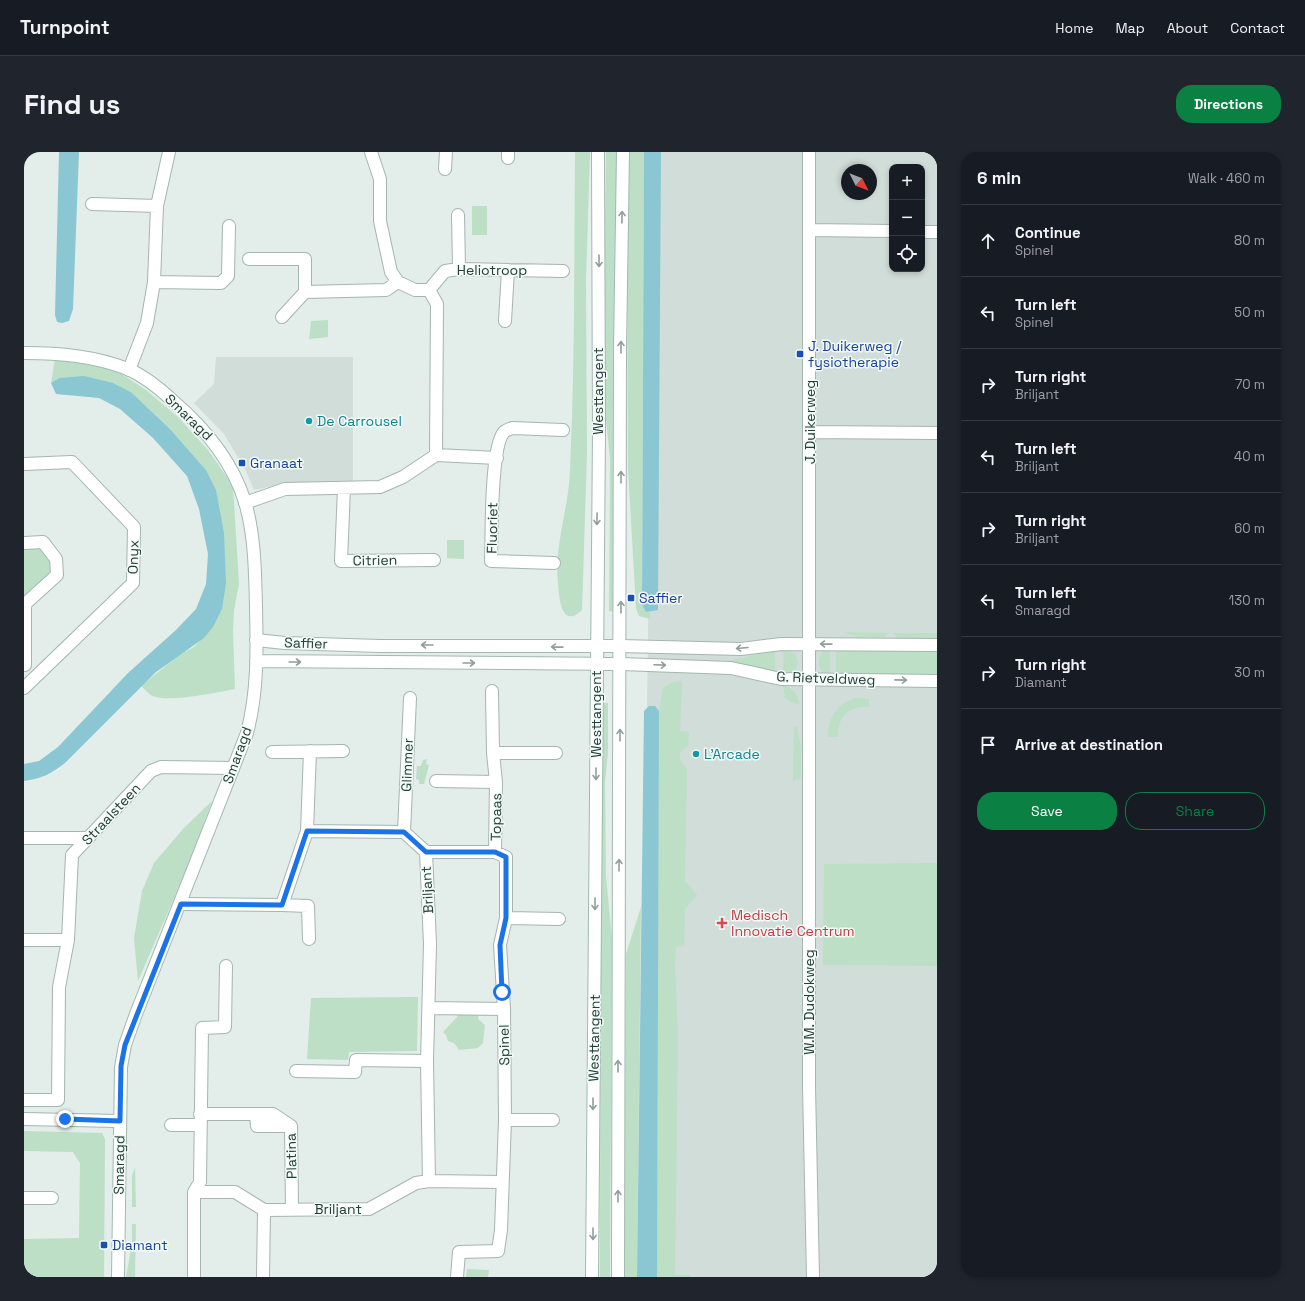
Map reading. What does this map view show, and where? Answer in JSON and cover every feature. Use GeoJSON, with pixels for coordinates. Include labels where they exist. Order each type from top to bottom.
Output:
{"type":"FeatureCollection","features":[{"type":"Feature","properties":{"kind":"street"},"geometry":{"type":"LineString","coordinates":[[129,370],[147,323],[154,282],[157,206],[169,152]]}},
{"type":"Feature","properties":{"kind":"street"},"geometry":{"type":"LineString","coordinates":[[245,503],[285,489],[380,487],[390,484],[429,462],[436,455],[437,304],[430,290],[415,290],[398,282],[391,272],[380,221],[380,179],[371,152]]}},
{"type":"Feature","properties":{"kind":"street"},"geometry":{"type":"LineString","coordinates":[[445,169],[446,152]]}},
{"type":"Feature","properties":{"kind":"street","name":"Westtangent"},"geometry":{"type":"LineString","coordinates":[[592,1277],[598,152]]}},
{"type":"Feature","properties":{"kind":"street","name":"Westtangent"},"geometry":{"type":"LineString","coordinates":[[618,1277],[623,152]]}},
{"type":"Feature","properties":{"kind":"street","name":"J. Duikerweg"},"geometry":{"type":"LineString","coordinates":[[809,152],[809,679]]}},
{"type":"Feature","properties":{"kind":"street"},"geometry":{"type":"LineString","coordinates":[[92,204],[157,206]]}},
{"type":"Feature","properties":{"kind":"street"},"geometry":{"type":"LineString","coordinates":[[458,215],[459,269]]}},
{"type":"Feature","properties":{"kind":"street"},"geometry":{"type":"LineString","coordinates":[[154,282],[221,283],[228,276],[229,226]]}},
{"type":"Feature","properties":{"kind":"street"},"geometry":{"type":"LineString","coordinates":[[809,230],[889,231]]}},
{"type":"Feature","properties":{"kind":"street"},"geometry":{"type":"LineString","coordinates":[[925,232],[937,232]]}},
{"type":"Feature","properties":{"kind":"street"},"geometry":{"type":"LineString","coordinates":[[249,259],[305,259],[305,292],[282,317]]}},
{"type":"Feature","properties":{"kind":"street","name":"Heliotroop"},"geometry":{"type":"LineString","coordinates":[[430,290],[445,271],[459,269],[563,271]]}},
{"type":"Feature","properties":{"kind":"street"},"geometry":{"type":"LineString","coordinates":[[505,321],[508,270]]}},
{"type":"Feature","properties":{"kind":"street"},"geometry":{"type":"LineString","coordinates":[[305,292],[386,290],[398,282]]}},
{"type":"Feature","properties":{"kind":"street","name":"Smaragd"},"geometry":{"type":"LineString","coordinates":[[24,353],[75,355],[129,370],[157,388],[204,429],[224,457],[235,477],[245,503],[254,560],[256,661],[252,715],[247,733],[125,1045],[121,1066],[118,1277]]}},
{"type":"Feature","properties":{"kind":"street","name":"Fluoriet"},"geometry":{"type":"LineString","coordinates":[[554,563],[492,561],[494,470],[502,436],[508,430],[512,428],[563,430]]}},
{"type":"Feature","properties":{"kind":"street"},"geometry":{"type":"LineString","coordinates":[[810,432],[937,433]]}},
{"type":"Feature","properties":{"kind":"street"},"geometry":{"type":"LineString","coordinates":[[436,455],[497,458]]}},
{"type":"Feature","properties":{"kind":"street","name":"Onyx"},"geometry":{"type":"LineString","coordinates":[[24,464],[72,462],[134,527],[133,583],[49,666],[24,688]]}},
{"type":"Feature","properties":{"kind":"street","name":"Citrien"},"geometry":{"type":"LineString","coordinates":[[344,488],[341,561],[434,560]]}},
{"type":"Feature","properties":{"kind":"street"},"geometry":{"type":"LineString","coordinates":[[24,542],[43,542],[56,559],[57,575],[24,604],[24,665],[49,666]]}},
{"type":"Feature","properties":{"kind":"street","name":"Saffier"},"geometry":{"type":"LineString","coordinates":[[256,640],[285,643],[380,646],[620,646]]}},
{"type":"Feature","properties":{"kind":"street"},"geometry":{"type":"LineString","coordinates":[[620,646],[741,649],[777,644],[937,645]]}},
{"type":"Feature","properties":{"kind":"street","name":"Saffier"},"geometry":{"type":"LineString","coordinates":[[256,661],[621,664]]}},
{"type":"Feature","properties":{"kind":"street","name":"G. Rietveldweg"},"geometry":{"type":"LineString","coordinates":[[621,664],[731,668],[781,679],[937,681]]}},
{"type":"Feature","properties":{"kind":"street","name":"W.M. Dudokweg"},"geometry":{"type":"LineString","coordinates":[[809,679],[809,1086],[812,1277]]}},
{"type":"Feature","properties":{"kind":"street","name":"Topaas"},"geometry":{"type":"LineString","coordinates":[[492,691],[496,782],[495,852]]}},
{"type":"Feature","properties":{"kind":"street","name":"Glimmer"},"geometry":{"type":"LineString","coordinates":[[404,832],[410,698]]}},
{"type":"Feature","properties":{"kind":"street"},"geometry":{"type":"LineString","coordinates":[[282,905],[307,831],[310,751]]}},
{"type":"Feature","properties":{"kind":"street"},"geometry":{"type":"LineString","coordinates":[[272,752],[343,752]]}},
{"type":"Feature","properties":{"kind":"street"},"geometry":{"type":"LineString","coordinates":[[494,753],[556,753]]}},
{"type":"Feature","properties":{"kind":"street","name":"Straalsteen"},"geometry":{"type":"LineString","coordinates":[[65,1119],[58,1100],[59,987],[68,940],[72,856],[151,771],[161,767],[233,768]]}},
{"type":"Feature","properties":{"kind":"street","name":"Topaas"},"geometry":{"type":"LineString","coordinates":[[436,781],[496,782]]}},
{"type":"Feature","properties":{"kind":"street"},"geometry":{"type":"LineString","coordinates":[[307,831],[404,832]]}},
{"type":"Feature","properties":{"kind":"street","name":"Briljant"},"geometry":{"type":"LineString","coordinates":[[404,832],[426,852],[430,944],[426,1061],[430,1181]]}},
{"type":"Feature","properties":{"kind":"street"},"geometry":{"type":"LineString","coordinates":[[24,838],[88,838]]}},
{"type":"Feature","properties":{"kind":"street"},"geometry":{"type":"LineString","coordinates":[[426,852],[495,852]]}},
{"type":"Feature","properties":{"kind":"street","name":"Spinel"},"geometry":{"type":"LineString","coordinates":[[457,1277],[459,1252],[498,1251],[505,1120],[504,1009],[500,945],[506,918],[506,857],[495,852]]}},
{"type":"Feature","properties":{"kind":"street"},"geometry":{"type":"LineString","coordinates":[[181,904],[308,906],[309,939]]}},
{"type":"Feature","properties":{"kind":"street"},"geometry":{"type":"LineString","coordinates":[[506,918],[559,919]]}},
{"type":"Feature","properties":{"kind":"street"},"geometry":{"type":"LineString","coordinates":[[24,940],[68,940]]}},
{"type":"Feature","properties":{"kind":"street"},"geometry":{"type":"LineString","coordinates":[[194,1277],[194,1192],[200,1182],[202,1028],[225,1027],[226,966]]}},
{"type":"Feature","properties":{"kind":"street"},"geometry":{"type":"LineString","coordinates":[[429,1008],[504,1009]]}},
{"type":"Feature","properties":{"kind":"street"},"geometry":{"type":"LineString","coordinates":[[296,1071],[355,1072],[356,1060],[426,1061]]}},
{"type":"Feature","properties":{"kind":"street"},"geometry":{"type":"LineString","coordinates":[[24,1100],[58,1100]]}},
{"type":"Feature","properties":{"kind":"street","name":"Platina"},"geometry":{"type":"LineString","coordinates":[[171,1125],[200,1120],[256,1114],[273,1114],[291,1126],[292,1208]]}},
{"type":"Feature","properties":{"kind":"street"},"geometry":{"type":"LineString","coordinates":[[24,1119],[120,1121]]}},
{"type":"Feature","properties":{"kind":"street"},"geometry":{"type":"LineString","coordinates":[[505,1120],[553,1120]]}},
{"type":"Feature","properties":{"kind":"street","name":"Briljant"},"geometry":{"type":"LineString","coordinates":[[264,1210],[292,1208],[369,1209],[416,1183],[430,1181],[502,1182]]}},
{"type":"Feature","properties":{"kind":"street"},"geometry":{"type":"LineString","coordinates":[[194,1192],[235,1192],[264,1210],[263,1277]]}},
{"type":"Feature","properties":{"kind":"street"},"geometry":{"type":"LineString","coordinates":[[24,1198],[52,1198]]}},
{"type":"Feature","properties":{"kind":"shaded area"},"geometry":{"type":"Polygon","coordinates":[[[654,152],[937,152],[937,1277],[640,1277],[654,152]]]}},
{"type":"Feature","properties":{"kind":"shaded area"},"geometry":{"type":"Polygon","coordinates":[[[216,357],[353,357],[353,481],[278,485],[254,490],[246,471],[224,434],[194,403],[214,384],[216,357]]]}},
{"type":"Feature","properties":{"kind":"green space"},"geometry":{"type":"Polygon","coordinates":[[[575,152],[590,152],[586,281],[587,453],[582,610],[575,615],[570,616],[565,614],[560,603],[557,569],[569,484],[572,430],[575,152]]]}},
{"type":"Feature","properties":{"kind":"green space"},"geometry":{"type":"Polygon","coordinates":[[[606,152],[617,152],[614,612],[609,611],[610,459],[605,409],[604,314],[606,152]]]}},
{"type":"Feature","properties":{"kind":"green space"},"geometry":{"type":"Polygon","coordinates":[[[629,152],[644,152],[642,605],[646,612],[650,612],[650,619],[639,616],[636,608],[628,468],[627,260],[629,152]]]}},
{"type":"Feature","properties":{"kind":"green space"},"geometry":{"type":"Polygon","coordinates":[[[472,206],[487,206],[487,235],[472,235],[472,206]]]}},
{"type":"Feature","properties":{"kind":"green space"},"geometry":{"type":"Polygon","coordinates":[[[328,320],[328,337],[309,339],[311,321],[328,320]]]}},
{"type":"Feature","properties":{"kind":"green space"},"geometry":{"type":"Polygon","coordinates":[[[55,359],[97,366],[120,373],[146,390],[179,418],[208,450],[233,486],[239,584],[234,610],[233,631],[235,689],[181,698],[160,698],[148,693],[141,686],[179,655],[194,647],[213,627],[206,470],[170,429],[132,393],[59,378],[51,383],[55,359]]]}},
{"type":"Feature","properties":{"kind":"green space"},"geometry":{"type":"Polygon","coordinates":[[[447,540],[464,540],[464,559],[447,558],[447,540]]]}},
{"type":"Feature","properties":{"kind":"green space"},"geometry":{"type":"Polygon","coordinates":[[[24,546],[42,548],[53,562],[55,570],[24,599],[24,546]]]}},
{"type":"Feature","properties":{"kind":"green space"},"geometry":{"type":"Polygon","coordinates":[[[844,632],[888,633],[884,637],[858,637],[844,632]]]}},
{"type":"Feature","properties":{"kind":"green space"},"geometry":{"type":"Polygon","coordinates":[[[893,633],[937,633],[937,638],[897,638],[893,633]]]}},
{"type":"Feature","properties":{"kind":"green space"},"geometry":{"type":"Polygon","coordinates":[[[830,647],[830,675],[824,674],[820,668],[819,662],[823,650],[830,647]]]}},
{"type":"Feature","properties":{"kind":"green space"},"geometry":{"type":"Polygon","coordinates":[[[784,649],[796,654],[798,663],[796,669],[789,673],[783,672],[784,649]]]}},
{"type":"Feature","properties":{"kind":"green space"},"geometry":{"type":"Polygon","coordinates":[[[836,650],[937,652],[937,674],[836,675],[836,650]]]}},
{"type":"Feature","properties":{"kind":"green space"},"geometry":{"type":"Polygon","coordinates":[[[775,651],[775,673],[728,661],[775,651]]]}},
{"type":"Feature","properties":{"kind":"green space"},"geometry":{"type":"Polygon","coordinates":[[[682,681],[680,731],[689,732],[688,746],[680,753],[680,760],[687,769],[685,881],[697,895],[685,909],[684,946],[676,947],[675,964],[678,1037],[675,1275],[691,1275],[691,1277],[657,1277],[659,711],[663,688],[671,683],[682,681]]]}},
{"type":"Feature","properties":{"kind":"green space"},"geometry":{"type":"Polygon","coordinates":[[[783,685],[794,692],[799,704],[792,703],[785,698],[783,685]]]}},
{"type":"Feature","properties":{"kind":"green space"},"geometry":{"type":"Polygon","coordinates":[[[856,698],[869,699],[869,707],[855,708],[845,714],[840,723],[838,737],[828,737],[830,723],[835,712],[843,704],[856,698]]]}},
{"type":"Feature","properties":{"kind":"green space"},"geometry":{"type":"Polygon","coordinates":[[[603,703],[608,703],[608,753],[605,783],[606,876],[612,939],[610,1277],[600,1277],[603,703]]]}},
{"type":"Feature","properties":{"kind":"green space"},"geometry":{"type":"Polygon","coordinates":[[[794,727],[797,727],[801,747],[801,777],[800,779],[793,781],[794,727]]]}},
{"type":"Feature","properties":{"kind":"green space"},"geometry":{"type":"Polygon","coordinates":[[[427,759],[426,764],[429,765],[424,784],[419,784],[419,780],[416,779],[417,766],[421,766],[423,760],[427,759]]]}},
{"type":"Feature","properties":{"kind":"green space"},"geometry":{"type":"Polygon","coordinates":[[[212,801],[190,861],[138,981],[134,938],[142,891],[154,863],[183,829],[212,801]]]}},
{"type":"Feature","properties":{"kind":"green space"},"geometry":{"type":"Polygon","coordinates":[[[937,863],[937,966],[823,965],[824,864],[937,863]]]}},
{"type":"Feature","properties":{"kind":"green space"},"geometry":{"type":"Polygon","coordinates":[[[641,907],[637,1277],[624,1277],[626,954],[641,907]]]}},
{"type":"Feature","properties":{"kind":"green space"},"geometry":{"type":"Polygon","coordinates":[[[418,997],[417,1051],[349,1052],[348,1060],[307,1059],[311,998],[418,997]]]}},
{"type":"Feature","properties":{"kind":"green space"},"geometry":{"type":"Polygon","coordinates":[[[458,1013],[479,1013],[478,1019],[485,1025],[483,1043],[478,1048],[459,1050],[454,1043],[448,1041],[443,1032],[457,1017],[458,1013]]]}},
{"type":"Feature","properties":{"kind":"green space"},"geometry":{"type":"Polygon","coordinates":[[[24,1131],[102,1133],[105,1139],[104,1277],[24,1277],[24,1239],[79,1238],[80,1163],[73,1152],[24,1151],[24,1131]]]}},
{"type":"Feature","properties":{"kind":"green space"},"geometry":{"type":"Polygon","coordinates":[[[135,1167],[136,1207],[132,1207],[132,1176],[135,1167]]]}},
{"type":"Feature","properties":{"kind":"green space"},"geometry":{"type":"Polygon","coordinates":[[[132,1224],[136,1224],[135,1277],[126,1277],[132,1244],[132,1224]]]}},
{"type":"Feature","properties":{"kind":"green space"},"geometry":{"type":"Polygon","coordinates":[[[467,1269],[489,1270],[488,1277],[466,1277],[467,1269]]]}},
{"type":"Feature","properties":{"kind":"water"},"geometry":{"type":"Polygon","coordinates":[[[59,152],[79,152],[73,309],[69,321],[62,323],[57,322],[55,315],[59,152]]]}},
{"type":"Feature","properties":{"kind":"water"},"geometry":{"type":"Polygon","coordinates":[[[644,152],[661,152],[658,610],[646,612],[642,605],[644,152]]]}},
{"type":"Feature","properties":{"kind":"water"},"geometry":{"type":"Polygon","coordinates":[[[84,376],[113,383],[132,393],[170,429],[206,470],[216,490],[224,533],[226,583],[222,609],[213,627],[204,638],[156,672],[66,762],[56,770],[46,775],[24,781],[24,764],[39,761],[58,747],[128,673],[176,630],[196,609],[206,584],[208,554],[199,509],[187,476],[153,438],[120,409],[99,398],[56,394],[51,383],[59,378],[84,376]]]}},
{"type":"Feature","properties":{"kind":"water"},"geometry":{"type":"Polygon","coordinates":[[[649,706],[655,706],[659,711],[657,1277],[637,1277],[644,711],[649,706]]]}},
{"type":"Feature","properties":{"kind":"place","name":"J. Duikerweg / fysiotherapie"},"geometry":{"type":"Point","coordinates":[800,354]}},
{"type":"Feature","properties":{"kind":"place","name":"De Carrousel"},"geometry":{"type":"Point","coordinates":[309,421]}},
{"type":"Feature","properties":{"kind":"place","name":"Granaat"},"geometry":{"type":"Point","coordinates":[242,463]}},
{"type":"Feature","properties":{"kind":"place","name":"Saffier"},"geometry":{"type":"Point","coordinates":[631,598]}},
{"type":"Feature","properties":{"kind":"place","name":"L'Arcade"},"geometry":{"type":"Point","coordinates":[696,754]}},
{"type":"Feature","properties":{"kind":"place","name":"Medisch Innovatie Centrum"},"geometry":{"type":"Point","coordinates":[722,923]}},
{"type":"Feature","properties":{"kind":"place","name":"Diamant"},"geometry":{"type":"Point","coordinates":[104,1245]}},
{"type":"Feature","properties":{"kind":"route"},"geometry":{"type":"LineString","coordinates":[[65,1119],[120,1121],[121,1066],[125,1045],[136,1014],[181,904],[282,905],[307,831],[404,832],[426,852],[495,852],[506,857],[506,918],[500,945],[502,992]]}}]}
